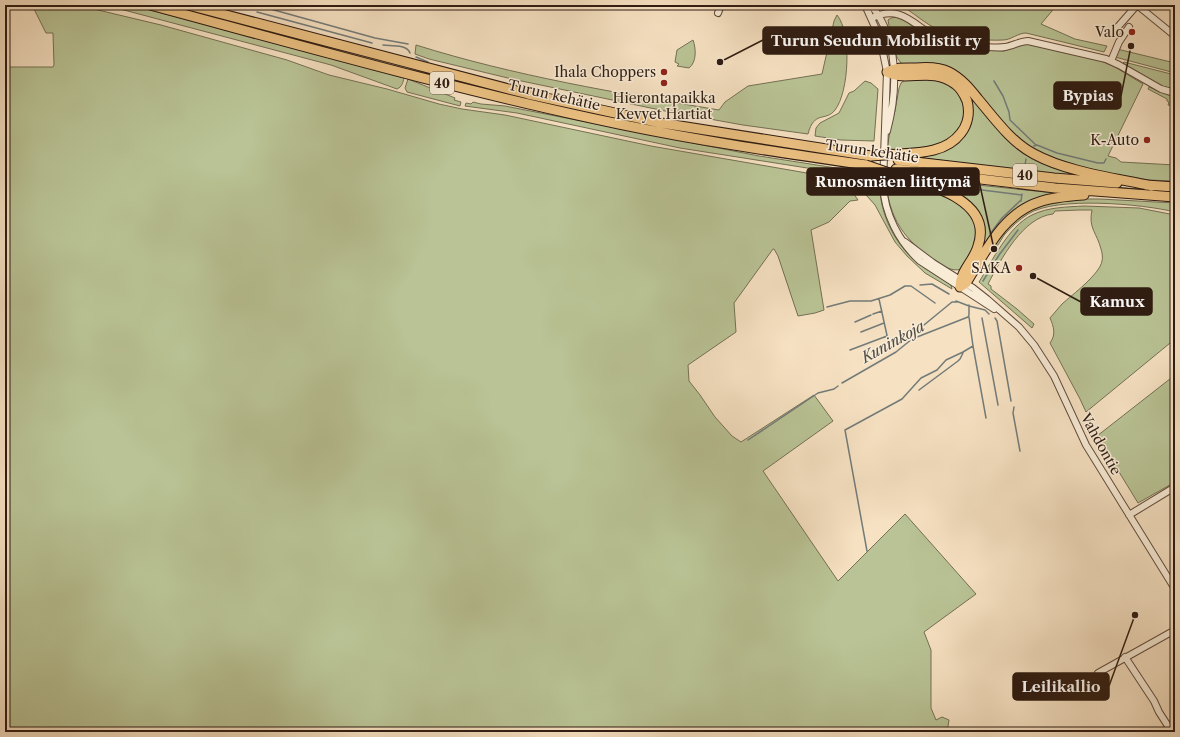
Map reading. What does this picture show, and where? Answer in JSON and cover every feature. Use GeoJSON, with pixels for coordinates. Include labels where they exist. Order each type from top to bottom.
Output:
{"type":"FeatureCollection","features":[{"type":"Feature","properties":{"kind":"highway","name":"Turun kehätie"},"geometry":{"type":"LineString","coordinates":[[150,5],[410,75],[519,102],[659,132],[865,160]]}},
{"type":"Feature","properties":{"kind":"highway","name":"Turun kehätie"},"geometry":{"type":"LineString","coordinates":[[188,5],[404,63],[528,94],[661,123],[865,160]]}},
{"type":"Feature","properties":{"kind":"highway"},"geometry":{"type":"LineString","coordinates":[[892,72],[932,68],[949,71],[970,89],[1010,136],[1025,149],[1041,158],[1075,169],[1152,186]]}},
{"type":"Feature","properties":{"kind":"highway"},"geometry":{"type":"LineString","coordinates":[[865,160],[897,164],[949,144],[962,131],[967,120],[968,109],[962,91],[945,78],[931,74],[892,72]]}},
{"type":"Feature","properties":{"kind":"highway"},"geometry":{"type":"LineString","coordinates":[[865,160],[897,164],[927,184],[952,194],[966,204],[975,216],[980,227],[979,243],[962,283]]}},
{"type":"Feature","properties":{"kind":"highway","name":"Turun kehätie"},"geometry":{"type":"LineString","coordinates":[[897,164],[1175,187]]}},
{"type":"Feature","properties":{"kind":"highway","name":"Turun kehätie"},"geometry":{"type":"LineString","coordinates":[[897,164],[1055,188],[1175,197]]}},
{"type":"Feature","properties":{"kind":"highway"},"geometry":{"type":"LineString","coordinates":[[962,283],[1007,221],[1020,211],[1036,203],[1054,198],[1108,192]]}},
{"type":"Feature","properties":{"kind":"street"},"geometry":{"type":"LineString","coordinates":[[718,13],[721,5]]}},
{"type":"Feature","properties":{"kind":"street","name":"Vahdontie"},"geometry":{"type":"LineString","coordinates":[[865,5],[875,16]]}},
{"type":"Feature","properties":{"kind":"street","name":"Vahdontie"},"geometry":{"type":"LineString","coordinates":[[871,5],[891,50],[892,72],[887,90],[884,120],[885,136],[883,184],[885,200],[891,219],[911,253],[920,261],[962,283],[1003,314],[1028,338],[1043,357],[1064,397],[1086,445],[1175,589]]}},
{"type":"Feature","properties":{"kind":"street"},"geometry":{"type":"LineString","coordinates":[[1116,28],[1137,5],[1175,36]]}},
{"type":"Feature","properties":{"kind":"street"},"geometry":{"type":"LineString","coordinates":[[875,16],[888,13],[901,14],[933,36],[949,42],[1001,47],[1020,41],[1028,41],[1100,57],[1111,61],[1156,87],[1175,93]]}},
{"type":"Feature","properties":{"kind":"street"},"geometry":{"type":"LineString","coordinates":[[1111,61],[1119,42],[1129,27]]}},
{"type":"Feature","properties":{"kind":"street"},"geometry":{"type":"LineString","coordinates":[[1129,515],[1175,487]]}},
{"type":"Feature","properties":{"kind":"street"},"geometry":{"type":"LineString","coordinates":[[1098,673],[1175,630]]}},
{"type":"Feature","properties":{"kind":"street"},"geometry":{"type":"LineString","coordinates":[[1125,657],[1154,701],[1168,726]]}},
{"type":"Feature","properties":{"kind":"green space"},"geometry":{"type":"Polygon","coordinates":[[[20,5],[77,5],[161,25],[287,60],[329,75],[387,89],[439,104],[505,115],[651,146],[824,176],[839,183],[852,192],[858,200],[850,201],[829,222],[811,230],[824,310],[798,316],[778,256],[773,249],[734,303],[736,332],[688,365],[689,381],[715,417],[732,436],[741,442],[814,395],[833,421],[763,471],[838,581],[905,514],[976,594],[924,632],[931,650],[931,708],[936,720],[942,717],[949,720],[947,732],[5,732],[5,67],[53,67],[54,65],[53,33],[46,33],[34,9],[20,5]]]}},
{"type":"Feature","properties":{"kind":"green space"},"geometry":{"type":"Polygon","coordinates":[[[105,5],[132,5],[404,78],[403,83],[397,89],[331,65],[105,5]]]}},
{"type":"Feature","properties":{"kind":"green space"},"geometry":{"type":"Polygon","coordinates":[[[900,5],[960,5],[965,9],[968,5],[1057,5],[1041,24],[1075,39],[1107,46],[1104,52],[1026,33],[1003,40],[962,37],[946,33],[934,27],[900,5]]]}},
{"type":"Feature","properties":{"kind":"green space"},"geometry":{"type":"Polygon","coordinates":[[[837,15],[842,24],[847,48],[846,77],[843,90],[840,101],[835,110],[813,122],[808,134],[743,125],[665,111],[512,79],[429,59],[415,54],[416,45],[528,75],[719,110],[725,102],[748,86],[822,74],[834,21],[837,15]]]}},
{"type":"Feature","properties":{"kind":"green space"},"geometry":{"type":"Polygon","coordinates":[[[896,17],[905,21],[932,39],[947,45],[1004,51],[1028,43],[1101,61],[1115,67],[1143,84],[1108,156],[1116,158],[1121,162],[1175,165],[1175,181],[1149,180],[1112,174],[1073,165],[1041,154],[1022,142],[965,78],[901,63],[893,48],[888,20],[896,17]]]}},
{"type":"Feature","properties":{"kind":"green space"},"geometry":{"type":"Polygon","coordinates":[[[693,40],[695,47],[695,59],[692,65],[689,68],[677,66],[679,64],[675,62],[677,50],[693,40]]]}},
{"type":"Feature","properties":{"kind":"green space"},"geometry":{"type":"Polygon","coordinates":[[[1117,49],[1175,63],[1175,73],[1115,57],[1117,49]]]}},
{"type":"Feature","properties":{"kind":"green space"},"geometry":{"type":"Polygon","coordinates":[[[1123,63],[1175,75],[1174,88],[1162,87],[1123,63]]]}},
{"type":"Feature","properties":{"kind":"green space"},"geometry":{"type":"Polygon","coordinates":[[[908,78],[946,81],[960,93],[965,109],[961,129],[941,146],[903,150],[887,149],[899,88],[901,83],[908,78]]]}},
{"type":"Feature","properties":{"kind":"green space"},"geometry":{"type":"Polygon","coordinates":[[[955,78],[1015,145],[1100,179],[915,157],[959,141],[967,96],[955,78]]]}},
{"type":"Feature","properties":{"kind":"green space"},"geometry":{"type":"Polygon","coordinates":[[[408,79],[455,98],[454,100],[461,102],[460,106],[407,92],[405,88],[408,79]]]}},
{"type":"Feature","properties":{"kind":"green space"},"geometry":{"type":"Polygon","coordinates":[[[865,81],[871,83],[878,89],[874,141],[841,140],[815,136],[816,128],[820,123],[839,113],[849,93],[854,91],[865,81]]]}},
{"type":"Feature","properties":{"kind":"green space"},"geometry":{"type":"Polygon","coordinates":[[[1149,87],[1175,98],[1175,106],[1168,105],[1169,102],[1167,99],[1148,89],[1149,87]]]}},
{"type":"Feature","properties":{"kind":"green space"},"geometry":{"type":"Polygon","coordinates":[[[473,102],[505,106],[759,156],[836,168],[870,175],[870,177],[866,185],[861,189],[844,179],[820,170],[680,148],[517,113],[465,106],[466,103],[471,104],[473,102]]]}},
{"type":"Feature","properties":{"kind":"green space"},"geometry":{"type":"Polygon","coordinates":[[[897,163],[960,172],[1054,182],[1175,192],[1054,183],[897,166],[897,163]]]}},
{"type":"Feature","properties":{"kind":"green space"},"geometry":{"type":"Polygon","coordinates":[[[874,176],[880,177],[881,201],[888,224],[894,235],[908,254],[929,271],[951,285],[952,289],[925,273],[895,242],[875,205],[866,195],[874,176]]]}},
{"type":"Feature","properties":{"kind":"green space"},"geometry":{"type":"Polygon","coordinates":[[[916,177],[948,182],[1065,194],[1026,204],[972,268],[978,215],[916,177]]]}},
{"type":"Feature","properties":{"kind":"green space"},"geometry":{"type":"Polygon","coordinates":[[[886,179],[925,187],[962,204],[976,223],[976,245],[961,269],[952,269],[943,266],[916,246],[900,228],[890,206],[886,179]]]}},
{"type":"Feature","properties":{"kind":"green space"},"geometry":{"type":"Polygon","coordinates":[[[1071,199],[1175,203],[1175,212],[1142,206],[1100,203],[1078,203],[1041,208],[1028,214],[1019,221],[1005,234],[994,248],[1001,233],[1021,214],[1050,202],[1071,199]]]}},
{"type":"Feature","properties":{"kind":"green space"},"geometry":{"type":"Polygon","coordinates":[[[1084,206],[1139,208],[1175,215],[1175,339],[1086,412],[1050,343],[1054,331],[1050,318],[1062,304],[1091,278],[1100,266],[1102,253],[1092,226],[1092,210],[1055,211],[1053,214],[1042,217],[1032,223],[1014,241],[1006,252],[988,284],[991,286],[991,289],[1034,324],[1032,328],[979,282],[995,254],[1009,235],[1024,220],[1044,210],[1084,206]]]}},
{"type":"Feature","properties":{"kind":"green space"},"geometry":{"type":"Polygon","coordinates":[[[1175,375],[1175,482],[1138,503],[1097,436],[1175,375]]]}},
{"type":"Feature","properties":{"kind":"waterway"},"geometry":{"type":"LineString","coordinates":[[256,5],[375,38],[408,44]]}},
{"type":"Feature","properties":{"kind":"waterway"},"geometry":{"type":"LineString","coordinates":[[257,12],[372,43]]}},
{"type":"Feature","properties":{"kind":"waterway"},"geometry":{"type":"LineString","coordinates":[[383,45],[406,48],[410,53]]}},
{"type":"Feature","properties":{"kind":"waterway"},"geometry":{"type":"LineString","coordinates":[[416,57],[428,62]]}},
{"type":"Feature","properties":{"kind":"waterway"},"geometry":{"type":"LineString","coordinates":[[994,81],[1003,96],[1009,112],[1010,120],[1036,145]]}},
{"type":"Feature","properties":{"kind":"waterway","name":"Kuninkoja"},"geometry":{"type":"LineString","coordinates":[[1034,146],[1037,145],[1057,153],[1098,163],[1104,163],[1106,159]]}},
{"type":"Feature","properties":{"kind":"waterway","name":"Kuninkoja"},"geometry":{"type":"LineString","coordinates":[[1025,165],[1026,159]]}},
{"type":"Feature","properties":{"kind":"waterway"},"geometry":{"type":"LineString","coordinates":[[966,188],[1021,195]]}},
{"type":"Feature","properties":{"kind":"waterway","name":"Kuninkoja"},"geometry":{"type":"LineString","coordinates":[[1021,201],[1022,194]]}},
{"type":"Feature","properties":{"kind":"waterway"},"geometry":{"type":"LineString","coordinates":[[990,234],[1002,218],[1021,200]]}},
{"type":"Feature","properties":{"kind":"waterway","name":"Kuninkoja"},"geometry":{"type":"LineString","coordinates":[[983,281],[999,255],[1018,230]]}},
{"type":"Feature","properties":{"kind":"waterway"},"geometry":{"type":"LineString","coordinates":[[920,285],[932,284],[949,294]]}},
{"type":"Feature","properties":{"kind":"waterway"},"geometry":{"type":"LineString","coordinates":[[827,307],[850,301],[871,301],[890,295],[905,286],[911,286],[935,303]]}},
{"type":"Feature","properties":{"kind":"waterway"},"geometry":{"type":"LineString","coordinates":[[879,299],[888,340]]}},
{"type":"Feature","properties":{"kind":"waterway","name":"Kuninkoja"},"geometry":{"type":"LineString","coordinates":[[956,301],[985,310],[989,314]]}},
{"type":"Feature","properties":{"kind":"waterway"},"geometry":{"type":"LineString","coordinates":[[913,334],[952,302],[957,302]]}},
{"type":"Feature","properties":{"kind":"waterway","name":"Kuninkoja"},"geometry":{"type":"LineString","coordinates":[[842,383],[896,352],[912,339],[968,317],[969,305]]}},
{"type":"Feature","properties":{"kind":"waterway"},"geometry":{"type":"LineString","coordinates":[[873,314],[882,311]]}},
{"type":"Feature","properties":{"kind":"waterway"},"geometry":{"type":"LineString","coordinates":[[855,322],[871,315]]}},
{"type":"Feature","properties":{"kind":"waterway"},"geometry":{"type":"LineString","coordinates":[[969,317],[986,418]]}},
{"type":"Feature","properties":{"kind":"waterway"},"geometry":{"type":"LineString","coordinates":[[982,318],[998,405]]}},
{"type":"Feature","properties":{"kind":"waterway"},"geometry":{"type":"LineString","coordinates":[[995,318],[997,321],[1011,401]]}},
{"type":"Feature","properties":{"kind":"waterway"},"geometry":{"type":"LineString","coordinates":[[861,332],[884,323]]}},
{"type":"Feature","properties":{"kind":"waterway"},"geometry":{"type":"LineString","coordinates":[[850,350],[887,336]]}},
{"type":"Feature","properties":{"kind":"waterway"},"geometry":{"type":"LineString","coordinates":[[867,551],[845,430],[902,399],[921,378],[937,370],[946,360],[973,346]]}},
{"type":"Feature","properties":{"kind":"waterway"},"geometry":{"type":"LineString","coordinates":[[919,390],[958,361],[963,353]]}},
{"type":"Feature","properties":{"kind":"waterway","name":"Kuninkoja"},"geometry":{"type":"LineString","coordinates":[[748,440],[818,393],[834,389],[838,386]]}},
{"type":"Feature","properties":{"kind":"waterway"},"geometry":{"type":"LineString","coordinates":[[1014,407],[1013,413],[1020,451]]}},
{"type":"Feature","properties":{"kind":"place","name":"Valo"},"geometry":{"type":"Point","coordinates":[1132,32]}},
{"type":"Feature","properties":{"kind":"place","name":"Bypias"},"geometry":{"type":"Point","coordinates":[1131,46]}},
{"type":"Feature","properties":{"kind":"place","name":"Turun Seudun Mobilistit ry"},"geometry":{"type":"Point","coordinates":[720,62]}},
{"type":"Feature","properties":{"kind":"place","name":"Ihala Choppers"},"geometry":{"type":"Point","coordinates":[664,72]}},
{"type":"Feature","properties":{"kind":"place","name":"Hierontapaikka Kevyet Hartiat"},"geometry":{"type":"Point","coordinates":[664,83]}},
{"type":"Feature","properties":{"kind":"place","name":"K-Auto"},"geometry":{"type":"Point","coordinates":[1147,140]}},
{"type":"Feature","properties":{"kind":"place","name":"Runosmäen liittymä"},"geometry":{"type":"Point","coordinates":[994,249]}},
{"type":"Feature","properties":{"kind":"place","name":"SAKA"},"geometry":{"type":"Point","coordinates":[1019,268]}},
{"type":"Feature","properties":{"kind":"place","name":"Kamux"},"geometry":{"type":"Point","coordinates":[1033,276]}},
{"type":"Feature","properties":{"kind":"place","name":"Leilikallio"},"geometry":{"type":"Point","coordinates":[1135,615]}}]}
